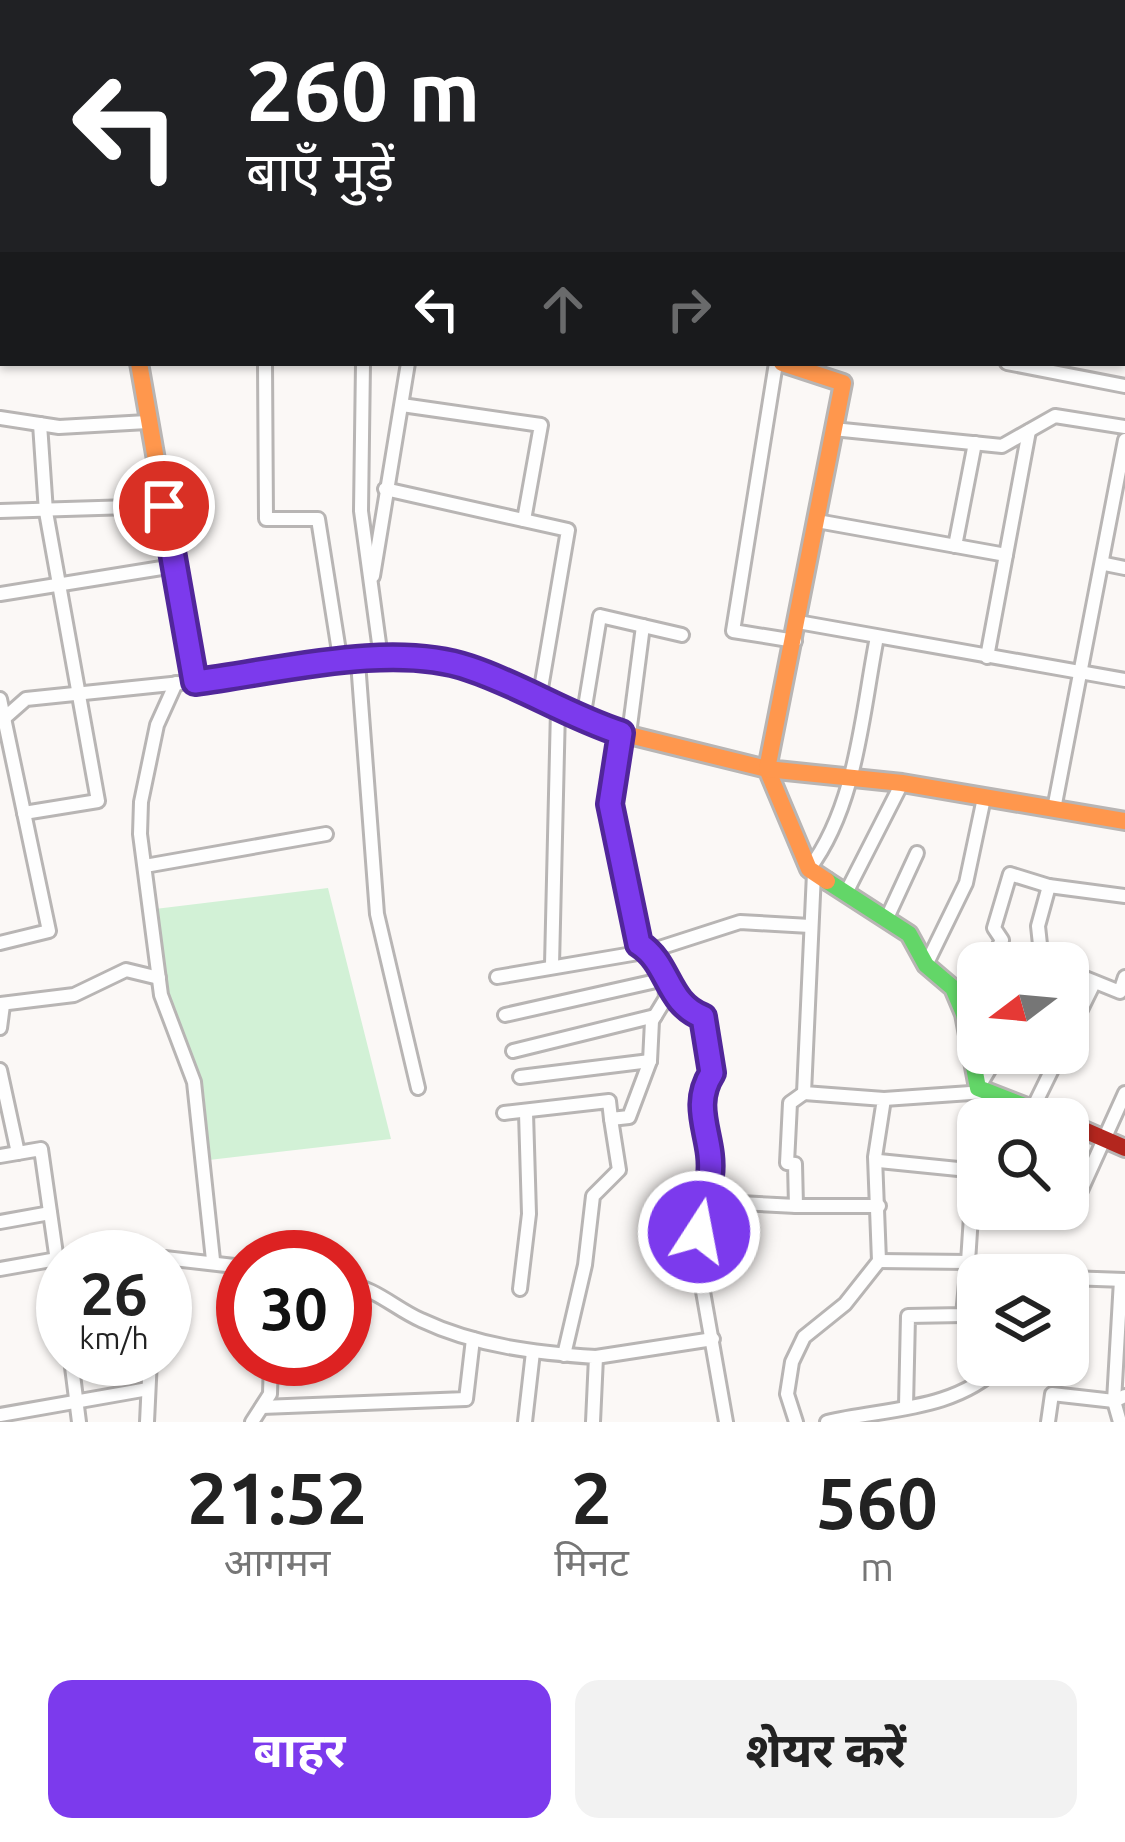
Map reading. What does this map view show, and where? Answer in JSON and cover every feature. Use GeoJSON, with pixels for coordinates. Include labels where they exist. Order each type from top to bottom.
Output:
{"type":"FeatureCollection","features":[{"type":"Feature","properties":{"kind":"street"},"geometry":{"type":"LineString","coordinates":[[139,366],[195,682]]}},
{"type":"Feature","properties":{"kind":"street"},"geometry":{"type":"LineString","coordinates":[[265,366],[266,519],[318,518],[350,663],[377,914],[418,1088]]}},
{"type":"Feature","properties":{"kind":"street"},"geometry":{"type":"LineString","coordinates":[[363,366],[361,511],[382,658]]}},
{"type":"Feature","properties":{"kind":"street"},"geometry":{"type":"LineString","coordinates":[[371,595],[408,366]]}},
{"type":"Feature","properties":{"kind":"street"},"geometry":{"type":"LineString","coordinates":[[778,366],[733,631],[877,637],[1125,680]]}},
{"type":"Feature","properties":{"kind":"street"},"geometry":{"type":"LineString","coordinates":[[789,366],[843,383],[767,769],[812,871],[804,1093]]}},
{"type":"Feature","properties":{"kind":"street"},"geometry":{"type":"LineString","coordinates":[[1022,366],[1125,386]]}},
{"type":"Feature","properties":{"kind":"street"},"geometry":{"type":"LineString","coordinates":[[402,405],[541,425],[524,520]]}},
{"type":"Feature","properties":{"kind":"street"},"geometry":{"type":"LineString","coordinates":[[833,429],[1002,446],[1055,416],[1125,427]]}},
{"type":"Feature","properties":{"kind":"street"},"geometry":{"type":"LineString","coordinates":[[0,418],[40,424],[148,422]]}},
{"type":"Feature","properties":{"kind":"street"},"geometry":{"type":"LineString","coordinates":[[24,813],[98,801],[46,512],[40,424]]}},
{"type":"Feature","properties":{"kind":"street"},"geometry":{"type":"LineString","coordinates":[[987,657],[1029,431]]}},
{"type":"Feature","properties":{"kind":"street"},"geometry":{"type":"LineString","coordinates":[[1054,809],[1105,563],[1125,440]]}},
{"type":"Feature","properties":{"kind":"street"},"geometry":{"type":"LineString","coordinates":[[955,546],[975,443]]}},
{"type":"Feature","properties":{"kind":"street"},"geometry":{"type":"LineString","coordinates":[[385,489],[568,530],[538,700]]}},
{"type":"Feature","properties":{"kind":"street"},"geometry":{"type":"LineString","coordinates":[[0,511],[164,506]]}},
{"type":"Feature","properties":{"kind":"street"},"geometry":{"type":"LineString","coordinates":[[817,521],[1006,555]]}},
{"type":"Feature","properties":{"kind":"street"},"geometry":{"type":"LineString","coordinates":[[1105,563],[1125,568]]}},
{"type":"Feature","properties":{"kind":"street"},"geometry":{"type":"LineString","coordinates":[[0,594],[174,566]]}},
{"type":"Feature","properties":{"kind":"street"},"geometry":{"type":"LineString","coordinates":[[583,721],[600,616],[682,635]]}},
{"type":"Feature","properties":{"kind":"street"},"geometry":{"type":"LineString","coordinates":[[644,626],[610,804],[639,944],[650,951],[681,1009],[703,1017],[707,1030],[712,1073],[703,1087],[700,1113],[710,1177],[700,1201],[698,1263],[726,1422]]}},
{"type":"Feature","properties":{"kind":"street"},"geometry":{"type":"LineString","coordinates":[[812,871],[826,847],[849,776],[877,637]]}},
{"type":"Feature","properties":{"kind":"street"},"geometry":{"type":"LineString","coordinates":[[2,720],[26,699],[382,658],[469,668],[583,721],[767,769],[902,783],[1125,821]]}},
{"type":"Feature","properties":{"kind":"street"},"geometry":{"type":"LineString","coordinates":[[176,683],[157,725],[141,802],[159,978],[194,1082],[213,1260]]}},
{"type":"Feature","properties":{"kind":"street"},"geometry":{"type":"LineString","coordinates":[[0,699],[49,931],[0,943]]}},
{"type":"Feature","properties":{"kind":"street"},"geometry":{"type":"LineString","coordinates":[[552,965],[558,709]]}},
{"type":"Feature","properties":{"kind":"street"},"geometry":{"type":"LineString","coordinates":[[848,889],[902,783]]}},
{"type":"Feature","properties":{"kind":"street"},"geometry":{"type":"LineString","coordinates":[[926,965],[966,884],[984,798]]}},
{"type":"Feature","properties":{"kind":"street"},"geometry":{"type":"LineString","coordinates":[[146,866],[326,834]]}},
{"type":"Feature","properties":{"kind":"street"},"geometry":{"type":"LineString","coordinates":[[887,918],[917,853]]}},
{"type":"Feature","properties":{"kind":"street"},"geometry":{"type":"LineString","coordinates":[[812,871],[848,889],[909,934],[926,965],[957,997]]}},
{"type":"Feature","properties":{"kind":"street"},"geometry":{"type":"LineString","coordinates":[[1001,942],[994,928],[1010,874],[1049,886],[1125,896]]}},
{"type":"Feature","properties":{"kind":"street"},"geometry":{"type":"LineString","coordinates":[[1041,942],[1038,926],[1049,886]]}},
{"type":"Feature","properties":{"kind":"street"},"geometry":{"type":"LineString","coordinates":[[497,977],[650,951],[740,922],[810,926]]}},
{"type":"Feature","properties":{"kind":"street"},"geometry":{"type":"LineString","coordinates":[[0,1028],[2,1005],[74,995],[126,970],[159,978]]}},
{"type":"Feature","properties":{"kind":"street"},"geometry":{"type":"LineString","coordinates":[[1089,980],[1120,992],[1125,977]]}},
{"type":"Feature","properties":{"kind":"street"},"geometry":{"type":"LineString","coordinates":[[505,1015],[665,980]]}},
{"type":"Feature","properties":{"kind":"street"},"geometry":{"type":"LineString","coordinates":[[611,1119],[629,1117],[650,1061],[655,1016],[666,998],[665,980]]}},
{"type":"Feature","properties":{"kind":"street"},"geometry":{"type":"LineString","coordinates":[[1089,993],[1094,983]]}},
{"type":"Feature","properties":{"kind":"street"},"geometry":{"type":"LineString","coordinates":[[513,1051],[655,1016]]}},
{"type":"Feature","properties":{"kind":"street"},"geometry":{"type":"LineString","coordinates":[[520,1077],[650,1061]]}},
{"type":"Feature","properties":{"kind":"street"},"geometry":{"type":"LineString","coordinates":[[0,1070],[18,1153]]}},
{"type":"Feature","properties":{"kind":"street"},"geometry":{"type":"LineString","coordinates":[[977,1074],[981,1090]]}},
{"type":"Feature","properties":{"kind":"street"},"geometry":{"type":"LineString","coordinates":[[981,1090],[989,1074]]}},
{"type":"Feature","properties":{"kind":"street"},"geometry":{"type":"LineString","coordinates":[[796,1206],[795,1164],[787,1163],[790,1103],[804,1093],[884,1099],[981,1090],[1004,1098]]}},
{"type":"Feature","properties":{"kind":"street"},"geometry":{"type":"LineString","coordinates":[[1089,1172],[1125,1093]]}},
{"type":"Feature","properties":{"kind":"street"},"geometry":{"type":"LineString","coordinates":[[796,1422],[788,1394],[792,1362],[804,1336],[845,1304],[879,1261],[884,1099]]}},
{"type":"Feature","properties":{"kind":"street"},"geometry":{"type":"LineString","coordinates":[[504,1113],[609,1101],[619,1170],[593,1196],[585,1265],[565,1354]]}},
{"type":"Feature","properties":{"kind":"street"},"geometry":{"type":"LineString","coordinates":[[520,1289],[529,1214],[526,1113]]}},
{"type":"Feature","properties":{"kind":"street"},"geometry":{"type":"LineString","coordinates":[[1089,1135],[1125,1148]]}},
{"type":"Feature","properties":{"kind":"street"},"geometry":{"type":"LineString","coordinates":[[0,1156],[41,1149],[53,1230]]}},
{"type":"Feature","properties":{"kind":"street"},"geometry":{"type":"LineString","coordinates":[[879,1160],[957,1168]]}},
{"type":"Feature","properties":{"kind":"street"},"geometry":{"type":"LineString","coordinates":[[700,1201],[879,1206]]}},
{"type":"Feature","properties":{"kind":"street"},"geometry":{"type":"LineString","coordinates":[[0,1222],[50,1213]]}},
{"type":"Feature","properties":{"kind":"street"},"geometry":{"type":"LineString","coordinates":[[192,1259],[216,1261]]}},
{"type":"Feature","properties":{"kind":"street"},"geometry":{"type":"LineString","coordinates":[[879,1261],[957,1266]]}},
{"type":"Feature","properties":{"kind":"street"},"geometry":{"type":"LineString","coordinates":[[0,1269],[36,1263]]}},
{"type":"Feature","properties":{"kind":"street"},"geometry":{"type":"LineString","coordinates":[[1089,1279],[1123,1280],[1120,1422]]}},
{"type":"Feature","properties":{"kind":"street"},"geometry":{"type":"LineString","coordinates":[[372,1291],[419,1320],[472,1340],[532,1352],[596,1357],[713,1339]]}},
{"type":"Feature","properties":{"kind":"street"},"geometry":{"type":"LineString","coordinates":[[906,1406],[908,1316],[957,1315]]}},
{"type":"Feature","properties":{"kind":"street"},"geometry":{"type":"LineString","coordinates":[[262,1407],[466,1400],[472,1340]]}},
{"type":"Feature","properties":{"kind":"street"},"geometry":{"type":"LineString","coordinates":[[525,1422],[532,1352]]}},
{"type":"Feature","properties":{"kind":"street"},"geometry":{"type":"LineString","coordinates":[[593,1422],[596,1357]]}},
{"type":"Feature","properties":{"kind":"street"},"geometry":{"type":"LineString","coordinates":[[74,1386],[79,1422]]}},
{"type":"Feature","properties":{"kind":"street"},"geometry":{"type":"LineString","coordinates":[[147,1422],[148,1386]]}},
{"type":"Feature","properties":{"kind":"street"},"geometry":{"type":"LineString","coordinates":[[252,1422],[270,1386]]}},
{"type":"Feature","properties":{"kind":"street"},"geometry":{"type":"LineString","coordinates":[[827,1422],[888,1417],[906,1406],[949,1400],[976,1386]]}},
{"type":"Feature","properties":{"kind":"street"},"geometry":{"type":"LineString","coordinates":[[0,1415],[148,1389]]}},
{"type":"Feature","properties":{"kind":"street"},"geometry":{"type":"LineString","coordinates":[[1048,1422],[1052,1394],[1119,1398]]}},
{"type":"Feature","properties":{"kind":"green space"},"geometry":{"type":"Polygon","coordinates":[[[328,888],[391,1139],[209,1160],[204,1093],[170,1007],[155,909],[328,888]]]}},
{"type":"Feature","properties":{"kind":"traffic: fast"},"geometry":{"type":"LineString","coordinates":[[827,881],[909,934],[926,965],[953,988],[964,1014],[978,1088],[1004,1098]]}},
{"type":"Feature","properties":{"kind":"traffic: slow"},"geometry":{"type":"LineString","coordinates":[[140,366],[195,682],[381,658],[434,660],[469,668],[621,733],[767,769],[809,869],[827,881]]}},
{"type":"Feature","properties":{"kind":"traffic: slow"},"geometry":{"type":"LineString","coordinates":[[791,366],[843,383],[767,769],[902,783],[1125,821]]}},
{"type":"Feature","properties":{"kind":"traffic: jam"},"geometry":{"type":"LineString","coordinates":[[1089,1132],[1125,1148]]}},
{"type":"Feature","properties":{"kind":"route"},"geometry":{"type":"LineString","coordinates":[[164,506],[195,682],[382,658],[434,660],[469,668],[583,721],[621,733],[610,804],[639,944],[650,951],[681,1009],[703,1017],[707,1030],[712,1073],[703,1087],[700,1113],[710,1177],[700,1201],[699,1232]]}}]}
